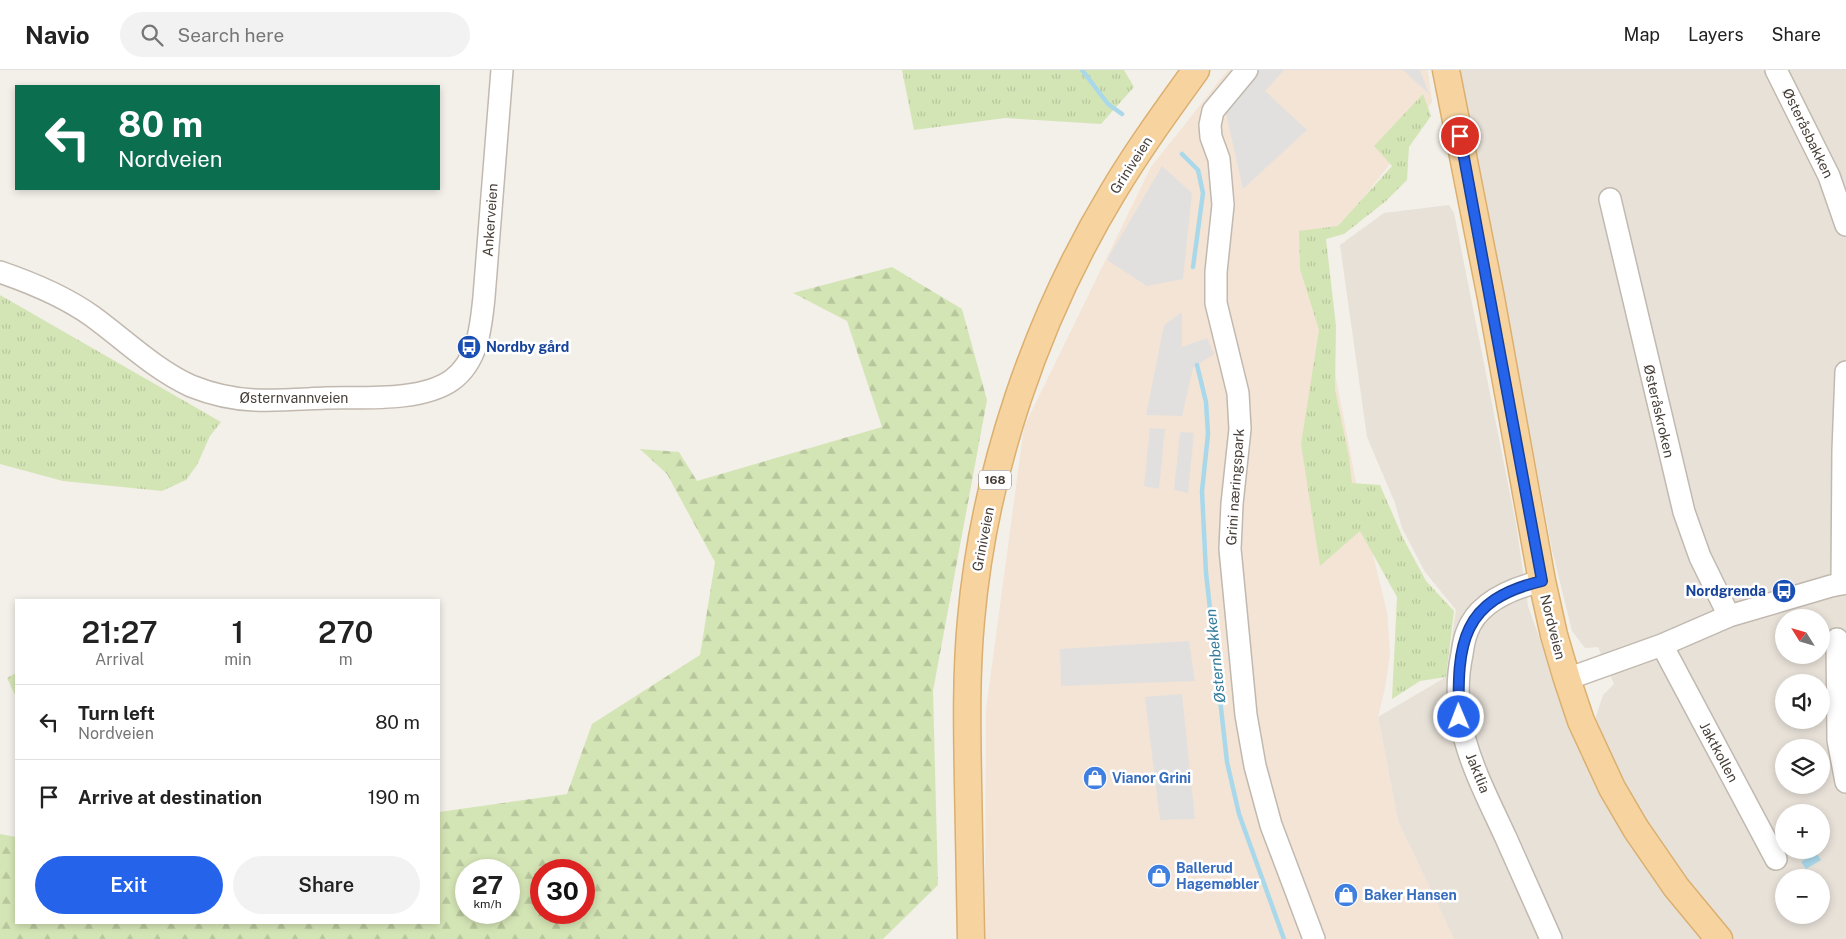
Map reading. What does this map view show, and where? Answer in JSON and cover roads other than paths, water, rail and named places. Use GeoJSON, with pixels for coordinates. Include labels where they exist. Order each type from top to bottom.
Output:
{"type":"FeatureCollection","features":[{"type":"Feature","properties":{"kind":"main road","name":"Griniveien"},"geometry":{"type":"LineString","coordinates":[[971,939],[967,727],[969,650],[976,574],[995,480],[1012,416],[1028,371],[1067,279],[1112,194],[1137,154],[1196,70]]}},
{"type":"Feature","properties":{"kind":"main road","name":"Nordveien"},"geometry":{"type":"LineString","coordinates":[[1446,70],[1491,298],[1542,581],[1566,679],[1581,721],[1612,788],[1636,829],[1676,888],[1719,939]]}},
{"type":"Feature","properties":{"kind":"street","name":"Ankerveien"},"geometry":{"type":"LineString","coordinates":[[465,367],[476,347],[482,317],[502,70]]}},
{"type":"Feature","properties":{"kind":"street","name":"Grini næringspark"},"geometry":{"type":"LineString","coordinates":[[1247,70],[1213,111],[1210,125],[1211,137],[1219,159],[1223,205],[1216,272],[1216,304],[1238,393],[1239,420],[1230,549],[1246,715],[1255,766],[1272,825],[1314,939]]}},
{"type":"Feature","properties":{"kind":"street","name":"Østeråsbakken"},"geometry":{"type":"LineString","coordinates":[[1776,70],[1829,176],[1846,225]]}},
{"type":"Feature","properties":{"kind":"street","name":"Østeråskroken"},"geometry":{"type":"LineString","coordinates":[[1610,199],[1684,512],[1700,557],[1729,616]]}},
{"type":"Feature","properties":{"kind":"street","name":"Østernvannveien"},"geometry":{"type":"LineString","coordinates":[[0,272],[38,286],[79,307],[156,366],[184,382],[208,392],[228,397],[253,400],[408,394],[444,385],[465,367]]}},
{"type":"Feature","properties":{"kind":"street"},"geometry":{"type":"LineString","coordinates":[[1566,679],[1662,644],[1729,616],[1844,584],[1843,469],[1846,372]]}},
{"type":"Feature","properties":{"kind":"street","name":"Jaktlia"},"geometry":{"type":"LineString","coordinates":[[1542,581],[1520,587],[1491,601],[1479,612],[1467,631],[1458,672],[1459,717],[1472,762],[1551,939]]}},
{"type":"Feature","properties":{"kind":"street"},"geometry":{"type":"LineString","coordinates":[[1837,639],[1838,740],[1846,782]]}},
{"type":"Feature","properties":{"kind":"street","name":"Jaktkollen"},"geometry":{"type":"LineString","coordinates":[[1662,644],[1775,857]]}},
{"type":"Feature","properties":{"kind":"water"},"geometry":{"type":"Polygon","coordinates":[[[1806,859],[1821,860],[1806,869],[1801,862],[1806,859]]]}},
{"type":"Feature","properties":{"kind":"waterway","name":"Østernbekken"},"geometry":{"type":"LineString","coordinates":[[1082,70],[1108,104],[1122,114]]}},
{"type":"Feature","properties":{"kind":"waterway","name":"Østernbekken"},"geometry":{"type":"LineString","coordinates":[[1182,154],[1198,170],[1203,193],[1193,267]]}},
{"type":"Feature","properties":{"kind":"waterway","name":"Østernbekken"},"geometry":{"type":"LineString","coordinates":[[1197,365],[1206,402],[1208,434],[1202,491],[1206,573],[1227,762],[1239,814],[1284,939]]}},
{"type":"Feature","properties":{"kind":"place","name":"Nordby gård"},"geometry":{"type":"Point","coordinates":[469,347]}},
{"type":"Feature","properties":{"kind":"place","name":"Nordgrenda"},"geometry":{"type":"Point","coordinates":[1784,591]}},
{"type":"Feature","properties":{"kind":"place","name":"Vianor Grini"},"geometry":{"type":"Point","coordinates":[1095,778]}},
{"type":"Feature","properties":{"kind":"place","name":"Ballerud Hagemøbler"},"geometry":{"type":"Point","coordinates":[1159,876]}},
{"type":"Feature","properties":{"kind":"place","name":"Baker Hansen"},"geometry":{"type":"Point","coordinates":[1346,895]}}]}
